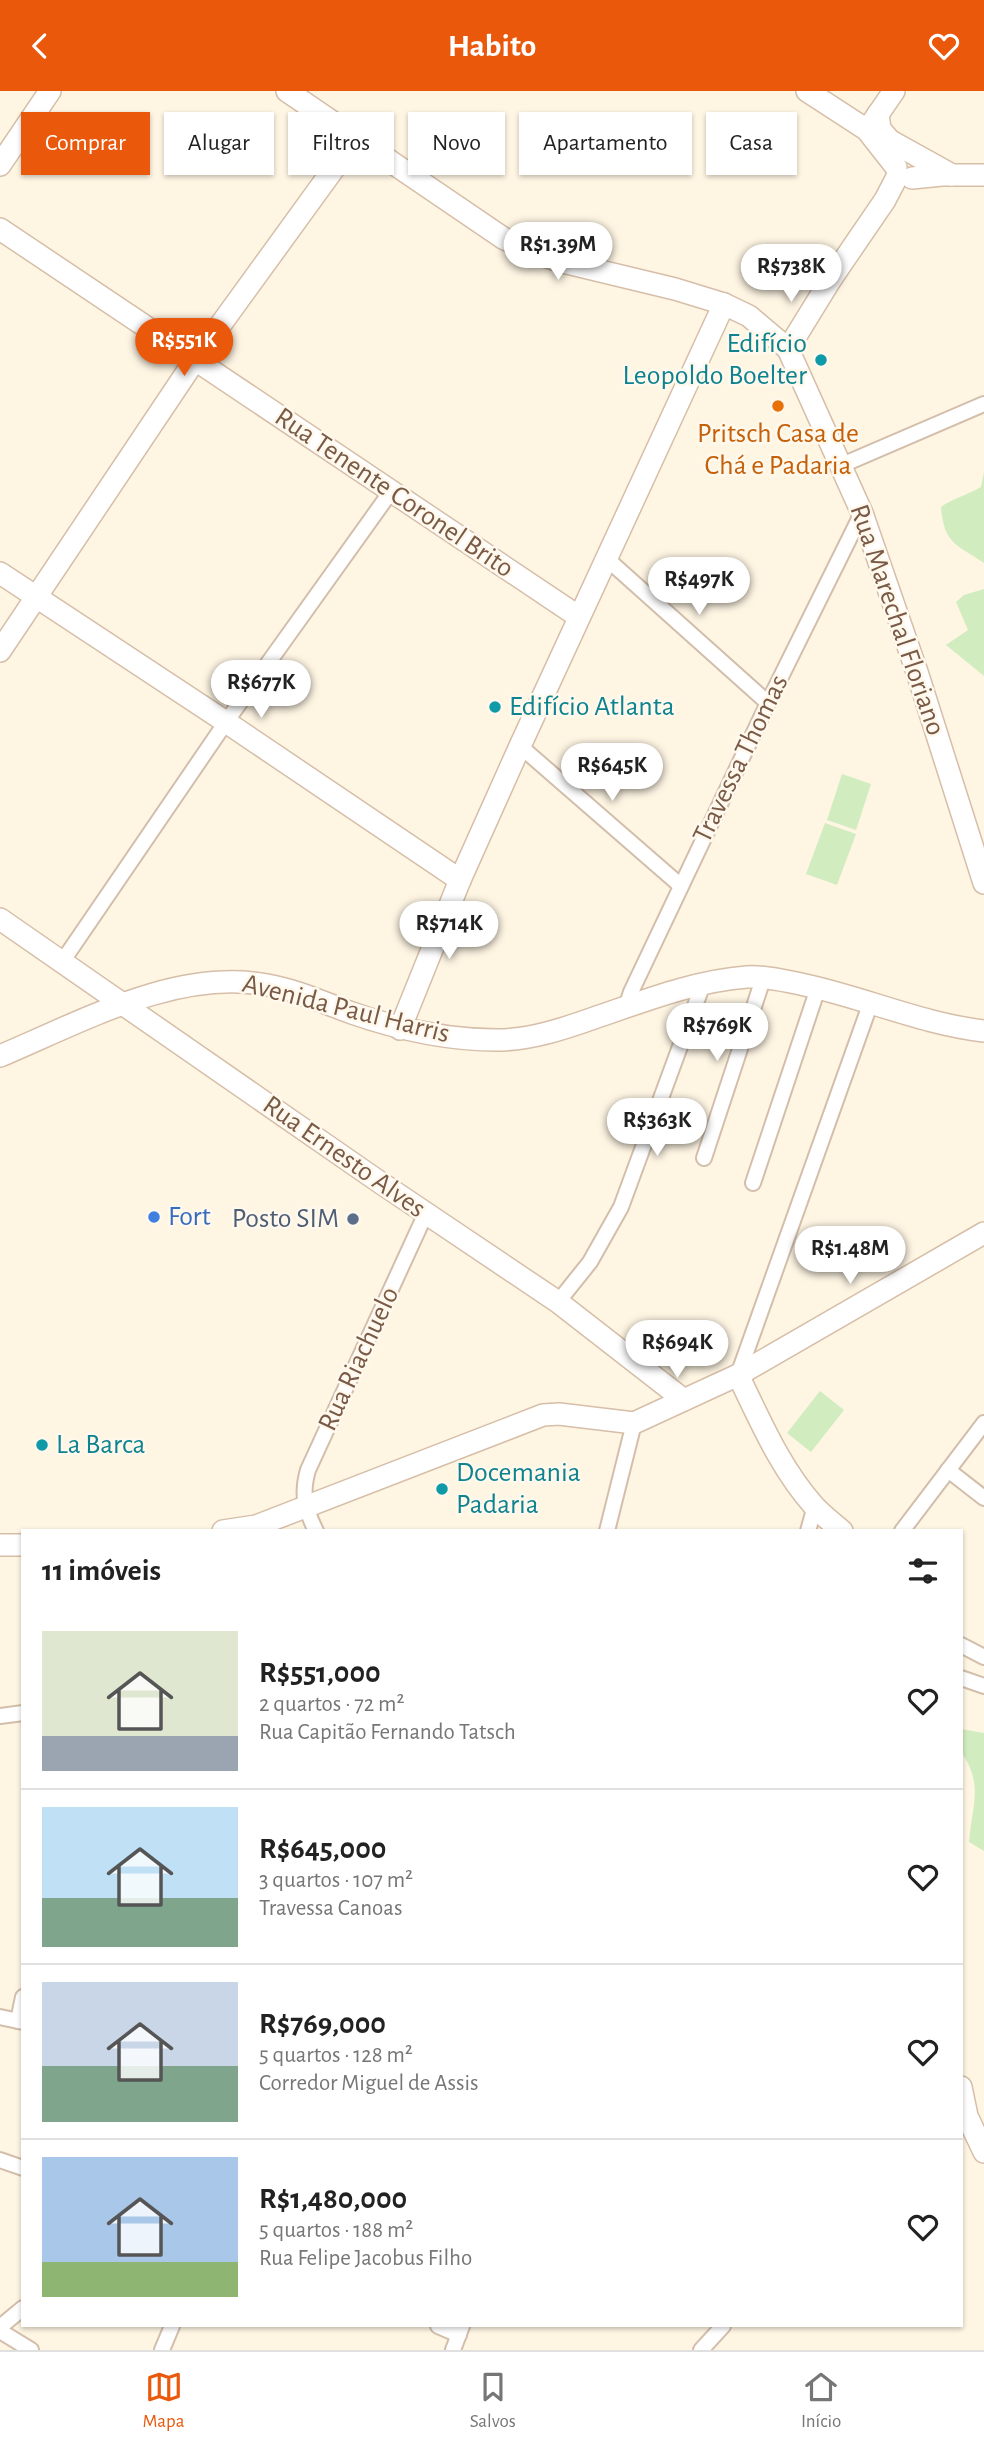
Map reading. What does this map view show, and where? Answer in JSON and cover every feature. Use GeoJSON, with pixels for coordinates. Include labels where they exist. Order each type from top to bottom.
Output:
{"type":"FeatureCollection","features":[{"type":"Feature","properties":{"kind":"main road"},"geometry":{"type":"LineString","coordinates":[[0,165],[50,91]]}},
{"type":"Feature","properties":{"kind":"main road","name":"Rua Marechal Floriano"},"geometry":{"type":"LineString","coordinates":[[287,91],[318,112]]}},
{"type":"Feature","properties":{"kind":"main road"},"geometry":{"type":"LineString","coordinates":[[807,91],[873,122],[887,139],[906,171]]}},
{"type":"Feature","properties":{"kind":"main road"},"geometry":{"type":"LineString","coordinates":[[873,122],[894,91]]}},
{"type":"Feature","properties":{"kind":"main road"},"geometry":{"type":"LineString","coordinates":[[873,122],[906,171]]}},
{"type":"Feature","properties":{"kind":"main road"},"geometry":{"type":"LineString","coordinates":[[887,139],[947,175]]}},
{"type":"Feature","properties":{"kind":"main road","name":"Rua Marechal Floriano"},"geometry":{"type":"LineString","coordinates":[[394,163],[503,238],[531,252],[724,304],[748,316],[788,349],[862,513],[917,672],[984,883]]}},
{"type":"Feature","properties":{"kind":"main road"},"geometry":{"type":"LineString","coordinates":[[906,171],[984,175]]}},
{"type":"Feature","properties":{"kind":"main road"},"geometry":{"type":"LineString","coordinates":[[788,349],[831,279],[906,171]]}},
{"type":"Feature","properties":{"kind":"main road"},"geometry":{"type":"LineString","coordinates":[[0,651],[195,360],[329,175]]}},
{"type":"Feature","properties":{"kind":"main road","name":"Rua Tenente Coronel Brito"},"geometry":{"type":"LineString","coordinates":[[0,229],[579,617]]}},
{"type":"Feature","properties":{"kind":"main road"},"geometry":{"type":"LineString","coordinates":[[400,1029],[460,880],[724,304]]}},
{"type":"Feature","properties":{"kind":"main road"},"geometry":{"type":"LineString","coordinates":[[0,573],[460,880]]}},
{"type":"Feature","properties":{"kind":"main road","name":"Rua Ernesto Alves"},"geometry":{"type":"LineString","coordinates":[[0,919],[558,1302],[684,1399]]}},
{"type":"Feature","properties":{"kind":"main road","name":"Avenida Paul Harris"},"geometry":{"type":"LineString","coordinates":[[0,1056],[124,1004],[180,986],[232,981],[293,991],[400,1029],[467,1038],[513,1039],[562,1029],[667,993],[749,977],[818,988],[940,1024],[984,1031]]}},
{"type":"Feature","properties":{"kind":"main road"},"geometry":{"type":"LineString","coordinates":[[236,1529],[256,1526],[305,1508],[544,1415],[559,1414],[634,1423],[737,1375],[982,1237]]}},
{"type":"Feature","properties":{"kind":"main road"},"geometry":{"type":"LineString","coordinates":[[737,1375],[788,1472],[814,1506],[840,1529]]}},
{"type":"Feature","properties":{"kind":"main road"},"geometry":{"type":"LineString","coordinates":[[0,1545],[21,1545]]}},
{"type":"Feature","properties":{"kind":"main road"},"geometry":{"type":"LineString","coordinates":[[964,2119],[984,2152]]}},
{"type":"Feature","properties":{"kind":"street"},"geometry":{"type":"LineString","coordinates":[[842,465],[984,404]]}},
{"type":"Feature","properties":{"kind":"street"},"geometry":{"type":"LineString","coordinates":[[62,962],[226,722],[392,490]]}},
{"type":"Feature","properties":{"kind":"street","name":"Travessa Thomas"},"geometry":{"type":"LineString","coordinates":[[626,1007],[768,703],[862,513]]}},
{"type":"Feature","properties":{"kind":"street"},"geometry":{"type":"LineString","coordinates":[[606,558],[768,703]]}},
{"type":"Feature","properties":{"kind":"street"},"geometry":{"type":"LineString","coordinates":[[520,746],[681,886]]}},
{"type":"Feature","properties":{"kind":"street"},"geometry":{"type":"LineString","coordinates":[[704,1158],[763,979]]}},
{"type":"Feature","properties":{"kind":"street"},"geometry":{"type":"LineString","coordinates":[[558,1302],[590,1262],[621,1207],[703,984]]}},
{"type":"Feature","properties":{"kind":"street"},"geometry":{"type":"LineString","coordinates":[[753,1183],[818,988]]}},
{"type":"Feature","properties":{"kind":"street"},"geometry":{"type":"LineString","coordinates":[[737,1375],[871,1002]]}},
{"type":"Feature","properties":{"kind":"street","name":"Rua Riachuelo"},"geometry":{"type":"LineString","coordinates":[[305,1508],[304,1484],[308,1470],[426,1213]]}},
{"type":"Feature","properties":{"kind":"street"},"geometry":{"type":"LineString","coordinates":[[608,1529],[634,1423]]}},
{"type":"Feature","properties":{"kind":"street"},"geometry":{"type":"LineString","coordinates":[[904,1529],[984,1423]]}},
{"type":"Feature","properties":{"kind":"street"},"geometry":{"type":"LineString","coordinates":[[948,1470],[984,1498]]}},
{"type":"Feature","properties":{"kind":"street"},"geometry":{"type":"LineString","coordinates":[[808,1529],[814,1506]]}},
{"type":"Feature","properties":{"kind":"street"},"geometry":{"type":"LineString","coordinates":[[305,1508],[315,1529]]}},
{"type":"Feature","properties":{"kind":"street"},"geometry":{"type":"LineString","coordinates":[[963,1646],[984,1657]]}},
{"type":"Feature","properties":{"kind":"street"},"geometry":{"type":"LineString","coordinates":[[963,1679],[984,1686]]}},
{"type":"Feature","properties":{"kind":"street"},"geometry":{"type":"LineString","coordinates":[[0,1716],[21,1713]]}},
{"type":"Feature","properties":{"kind":"street"},"geometry":{"type":"LineString","coordinates":[[0,2017],[20,2021]]}},
{"type":"Feature","properties":{"kind":"street"},"geometry":{"type":"LineString","coordinates":[[0,2160],[21,2167]]}},
{"type":"Feature","properties":{"kind":"street"},"geometry":{"type":"LineString","coordinates":[[21,2310],[0,2329],[31,2350]]}},
{"type":"Feature","properties":{"kind":"street"},"geometry":{"type":"LineString","coordinates":[[162,2350],[172,2327]]}},
{"type":"Feature","properties":{"kind":"street"},"geometry":{"type":"LineString","coordinates":[[701,2350],[722,2327]]}},
{"type":"Feature","properties":{"kind":"street"},"geometry":{"type":"LineString","coordinates":[[453,2350],[460,2330]]}},
{"type":"Feature","properties":{"kind":"green space"},"geometry":{"type":"Polygon","coordinates":[[[984,472],[984,563],[953,542],[945,529],[941,507],[981,487],[984,472]]]}},
{"type":"Feature","properties":{"kind":"green space"},"geometry":{"type":"Polygon","coordinates":[[[984,589],[984,676],[946,645],[968,630],[956,602],[964,595],[984,589]]]}},
{"type":"Feature","properties":{"kind":"green space"},"geometry":{"type":"Polygon","coordinates":[[[842,774],[871,784],[856,830],[827,820],[842,774]]]}},
{"type":"Feature","properties":{"kind":"green space"},"geometry":{"type":"Polygon","coordinates":[[[825,823],[856,834],[837,885],[806,874],[825,823]]]}},
{"type":"Feature","properties":{"kind":"green space"},"geometry":{"type":"Polygon","coordinates":[[[820,1391],[844,1410],[811,1452],[787,1433],[820,1391]]]}},
{"type":"Feature","properties":{"kind":"green space"},"geometry":{"type":"Polygon","coordinates":[[[963,1729],[984,1733],[984,1851],[969,1842],[975,1795],[968,1764],[963,1755],[963,1729]]]}},
{"type":"Feature","properties":{"kind":"place","name":"Edifício Leopoldo Boelter"},"geometry":{"type":"Point","coordinates":[821,360]}},
{"type":"Feature","properties":{"kind":"place","name":"Pritsch Casa de Chá e Padaria"},"geometry":{"type":"Point","coordinates":[778,406]}},
{"type":"Feature","properties":{"kind":"place","name":"Edifício Atlanta"},"geometry":{"type":"Point","coordinates":[495,707]}},
{"type":"Feature","properties":{"kind":"place","name":"Fort"},"geometry":{"type":"Point","coordinates":[154,1217]}},
{"type":"Feature","properties":{"kind":"place","name":"Posto SIM"},"geometry":{"type":"Point","coordinates":[353,1219]}},
{"type":"Feature","properties":{"kind":"place","name":"La Barca"},"geometry":{"type":"Point","coordinates":[42,1445]}},
{"type":"Feature","properties":{"kind":"place","name":"Docemania Padaria"},"geometry":{"type":"Point","coordinates":[442,1489]}}]}
